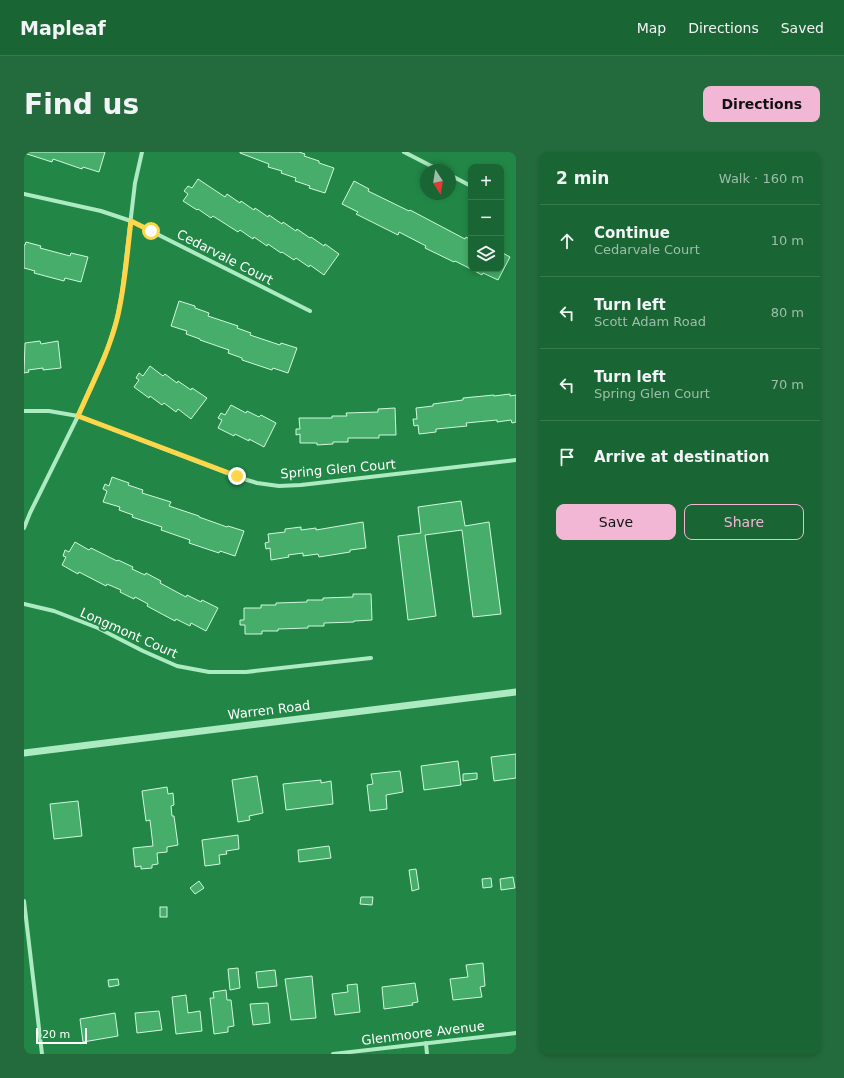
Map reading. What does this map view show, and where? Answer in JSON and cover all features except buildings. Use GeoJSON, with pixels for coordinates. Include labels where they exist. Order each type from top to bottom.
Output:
{"type":"FeatureCollection","features":[{"type":"Feature","properties":{"kind":"street"},"geometry":{"type":"LineString","coordinates":[[24,528],[78,416],[107,350],[117,319],[122,293],[135,183],[142,152]]}},
{"type":"Feature","properties":{"kind":"street"},"geometry":{"type":"LineString","coordinates":[[404,152],[427,164]]}},
{"type":"Feature","properties":{"kind":"street"},"geometry":{"type":"LineString","coordinates":[[456,178],[468,184]]}},
{"type":"Feature","properties":{"kind":"street","name":"Cedarvale Court"},"geometry":{"type":"LineString","coordinates":[[24,194],[101,211],[131,221],[310,311]]}},
{"type":"Feature","properties":{"kind":"street","name":"Spring Glen Court"},"geometry":{"type":"LineString","coordinates":[[24,411],[49,411],[78,416],[257,483],[279,486],[301,485],[516,460]]}},
{"type":"Feature","properties":{"kind":"street","name":"Longmont Court"},"geometry":{"type":"LineString","coordinates":[[24,604],[54,611],[98,628],[143,651],[177,666],[209,672],[246,672],[371,658]]}},
{"type":"Feature","properties":{"kind":"street","name":"Warren Road"},"geometry":{"type":"LineString","coordinates":[[24,752],[516,692]]}},
{"type":"Feature","properties":{"kind":"street"},"geometry":{"type":"LineString","coordinates":[[24,902],[42,1054]]}},
{"type":"Feature","properties":{"kind":"street","name":"Glenmoore Avenue"},"geometry":{"type":"LineString","coordinates":[[333,1054],[516,1032]]}},
{"type":"Feature","properties":{"kind":"street"},"geometry":{"type":"LineString","coordinates":[[426,1043],[427,1054]]}},
{"type":"Feature","properties":{"kind":"route"},"geometry":{"type":"LineString","coordinates":[[151,231],[131,221],[122,293],[117,319],[107,350],[78,416],[237,476]]}}]}
